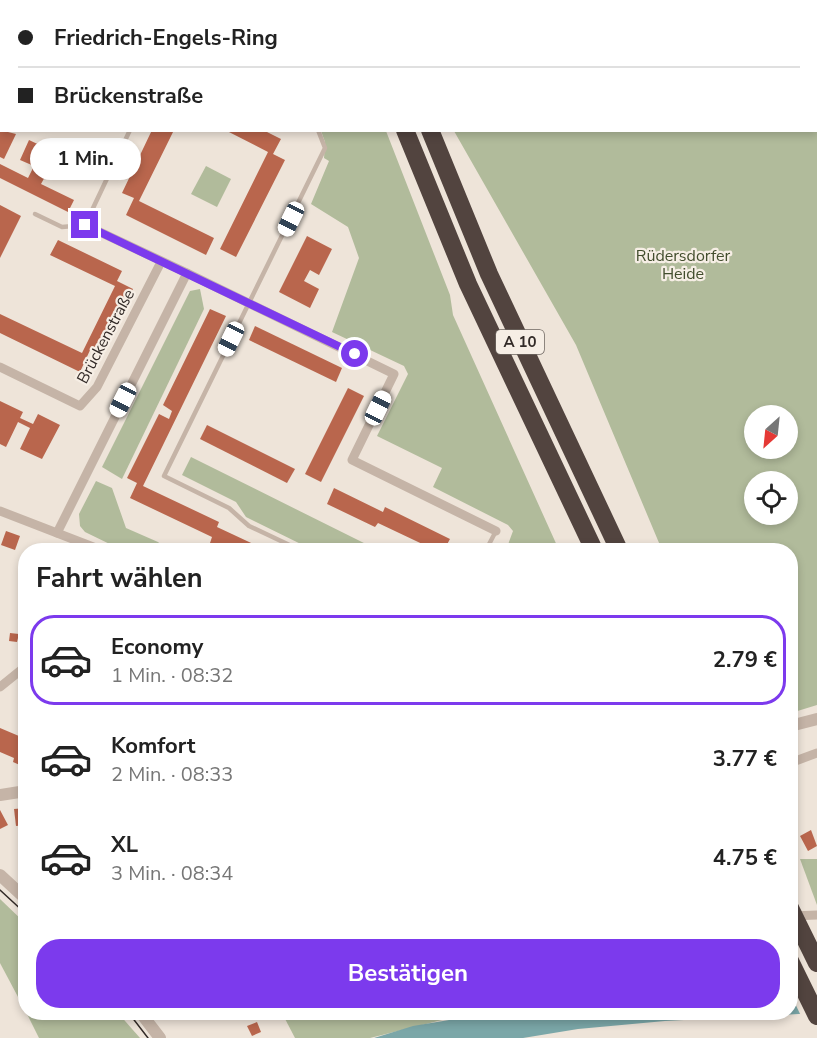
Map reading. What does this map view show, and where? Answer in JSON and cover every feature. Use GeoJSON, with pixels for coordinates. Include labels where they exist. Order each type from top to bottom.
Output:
{"type":"FeatureCollection","features":[{"type":"Feature","properties":{"kind":"highway","name":"A 10"},"geometry":{"type":"LineString","coordinates":[[406,132],[468,284],[591,543]]}},
{"type":"Feature","properties":{"kind":"highway","name":"A 10"},"geometry":{"type":"LineString","coordinates":[[431,132],[494,285],[616,543]]}},
{"type":"Feature","properties":{"kind":"highway"},"geometry":{"type":"LineString","coordinates":[[798,924],[817,963]]}},
{"type":"Feature","properties":{"kind":"highway"},"geometry":{"type":"LineString","coordinates":[[798,977],[817,1016]]}},
{"type":"Feature","properties":{"kind":"street"},"geometry":{"type":"LineString","coordinates":[[85,225],[250,302],[394,374],[352,460],[496,531]]}},
{"type":"Feature","properties":{"kind":"street","name":"Brückenstraße"},"geometry":{"type":"LineString","coordinates":[[0,367],[80,406],[97,387],[161,262]]}},
{"type":"Feature","properties":{"kind":"street"},"geometry":{"type":"LineString","coordinates":[[57,533],[187,273]]}},
{"type":"Feature","properties":{"kind":"street"},"geometry":{"type":"LineString","coordinates":[[0,511],[83,543]]}},
{"type":"Feature","properties":{"kind":"street"},"geometry":{"type":"LineString","coordinates":[[0,687],[18,672]]}},
{"type":"Feature","properties":{"kind":"street"},"geometry":{"type":"LineString","coordinates":[[798,724],[817,719]]}},
{"type":"Feature","properties":{"kind":"street"},"geometry":{"type":"LineString","coordinates":[[798,760],[817,753]]}},
{"type":"Feature","properties":{"kind":"street"},"geometry":{"type":"LineString","coordinates":[[0,795],[18,792]]}},
{"type":"Feature","properties":{"kind":"street"},"geometry":{"type":"LineString","coordinates":[[0,875],[18,892]]}},
{"type":"Feature","properties":{"kind":"street"},"geometry":{"type":"LineString","coordinates":[[798,916],[817,915]]}},
{"type":"Feature","properties":{"kind":"street"},"geometry":{"type":"LineString","coordinates":[[146,1020],[160,1038]]}},
{"type":"Feature","properties":{"kind":"lane"},"geometry":{"type":"LineString","coordinates":[[35,214],[62,226],[85,225],[129,132]]}},
{"type":"Feature","properties":{"kind":"lane"},"geometry":{"type":"LineString","coordinates":[[285,543],[249,526],[229,508],[164,476],[325,148],[319,132]]}},
{"type":"Feature","properties":{"kind":"lane"},"geometry":{"type":"LineString","coordinates":[[490,543],[496,531]]}},
{"type":"Feature","properties":{"kind":"green space"},"geometry":{"type":"Polygon","coordinates":[[[321,132],[386,132],[450,295],[453,315],[556,543],[509,543],[513,531],[508,525],[433,487],[442,468],[377,436],[408,374],[404,366],[332,332],[359,258],[348,227],[311,204],[329,161],[324,158],[325,142],[321,132]]]}},
{"type":"Feature","properties":{"kind":"green space","name":"Rüdersdorfer Heide"},"geometry":{"type":"Polygon","coordinates":[[[455,132],[817,132],[817,705],[798,711],[798,543],[659,543],[576,345],[455,132]]]}},
{"type":"Feature","properties":{"kind":"green space"},"geometry":{"type":"Polygon","coordinates":[[[206,166],[231,179],[217,207],[191,194],[206,166]]]}},
{"type":"Feature","properties":{"kind":"green space"},"geometry":{"type":"Polygon","coordinates":[[[200,289],[204,309],[122,479],[102,467],[190,291],[200,289]]]}},
{"type":"Feature","properties":{"kind":"green space"},"geometry":{"type":"Polygon","coordinates":[[[191,457],[364,543],[299,543],[246,517],[236,502],[182,475],[191,457]]]}},
{"type":"Feature","properties":{"kind":"green space"},"geometry":{"type":"Polygon","coordinates":[[[96,481],[112,488],[126,528],[159,543],[108,543],[85,532],[80,526],[79,514],[96,481]]]}},
{"type":"Feature","properties":{"kind":"green space"},"geometry":{"type":"Polygon","coordinates":[[[800,859],[817,859],[817,905],[800,859]]]}},
{"type":"Feature","properties":{"kind":"green space"},"geometry":{"type":"Polygon","coordinates":[[[0,899],[18,916],[18,997],[0,963],[0,899]]]}},
{"type":"Feature","properties":{"kind":"green space"},"geometry":{"type":"Polygon","coordinates":[[[30,1020],[124,1020],[140,1038],[39,1038],[30,1020]]]}},
{"type":"Feature","properties":{"kind":"green space"},"geometry":{"type":"Polygon","coordinates":[[[286,1020],[442,1020],[370,1038],[295,1038],[286,1020]]]}},
{"type":"Feature","properties":{"kind":"water"},"geometry":{"type":"Polygon","coordinates":[[[798,991],[817,1013],[798,1014],[798,991]]]}},
{"type":"Feature","properties":{"kind":"water"},"geometry":{"type":"Polygon","coordinates":[[[449,1020],[684,1020],[578,1029],[523,1038],[374,1038],[413,1026],[449,1020]]]}},
{"type":"Feature","properties":{"kind":"pier"},"geometry":{"type":"Polygon","coordinates":[[[817,978],[817,1016],[802,1018],[798,1010],[798,979],[817,978]]]}},
{"type":"Feature","properties":{"kind":"building"},"geometry":{"type":"Polygon","coordinates":[[[0,132],[16,134],[4,159],[0,157],[0,132]]]}},
{"type":"Feature","properties":{"kind":"building"},"geometry":{"type":"Polygon","coordinates":[[[151,132],[173,132],[139,201],[214,238],[206,255],[126,215],[134,198],[122,193],[151,132]]]}},
{"type":"Feature","properties":{"kind":"building"},"geometry":{"type":"Polygon","coordinates":[[[229,132],[267,132],[281,139],[273,154],[285,160],[236,257],[220,249],[268,152],[229,132]]]}},
{"type":"Feature","properties":{"kind":"building"},"geometry":{"type":"Polygon","coordinates":[[[29,140],[67,158],[58,178],[47,173],[41,184],[74,200],[68,212],[0,178],[0,164],[28,178],[34,166],[20,160],[29,140]]]}},
{"type":"Feature","properties":{"kind":"building"},"geometry":{"type":"Polygon","coordinates":[[[0,205],[21,216],[0,258],[0,205]]]}},
{"type":"Feature","properties":{"kind":"building"},"geometry":{"type":"Polygon","coordinates":[[[307,236],[332,249],[319,275],[310,270],[304,281],[319,289],[310,308],[279,292],[307,236]]]}},
{"type":"Feature","properties":{"kind":"building"},"geometry":{"type":"Polygon","coordinates":[[[58,240],[122,271],[117,281],[133,289],[101,353],[91,348],[80,372],[0,333],[0,314],[82,353],[115,286],[50,255],[58,240]]]}},
{"type":"Feature","properties":{"kind":"building"},"geometry":{"type":"Polygon","coordinates":[[[210,309],[226,316],[143,486],[219,522],[217,527],[251,543],[210,543],[212,537],[130,498],[137,483],[127,478],[159,414],[169,419],[172,411],[163,405],[210,309]]]}},
{"type":"Feature","properties":{"kind":"building"},"geometry":{"type":"Polygon","coordinates":[[[255,326],[342,368],[336,382],[249,340],[255,326]]]}},
{"type":"Feature","properties":{"kind":"building"},"geometry":{"type":"Polygon","coordinates":[[[348,388],[364,396],[321,482],[305,474],[348,388]]]}},
{"type":"Feature","properties":{"kind":"building"},"geometry":{"type":"Polygon","coordinates":[[[0,401],[23,412],[20,418],[33,424],[38,414],[60,425],[42,459],[20,449],[30,428],[18,422],[6,447],[0,444],[0,401]]]}},
{"type":"Feature","properties":{"kind":"building"},"geometry":{"type":"Polygon","coordinates":[[[207,425],[295,469],[287,483],[200,439],[207,425]]]}},
{"type":"Feature","properties":{"kind":"building"},"geometry":{"type":"Polygon","coordinates":[[[334,488],[383,512],[385,507],[450,539],[448,543],[420,543],[378,523],[375,527],[327,504],[334,488]]]}},
{"type":"Feature","properties":{"kind":"building"},"geometry":{"type":"Polygon","coordinates":[[[6,531],[20,536],[15,550],[1,545],[6,531]]]}},
{"type":"Feature","properties":{"kind":"building"},"geometry":{"type":"Polygon","coordinates":[[[10,633],[18,634],[17,642],[9,641],[10,633]]]}},
{"type":"Feature","properties":{"kind":"building"},"geometry":{"type":"Polygon","coordinates":[[[0,728],[18,736],[18,764],[13,762],[14,758],[0,752],[0,728]]]}},
{"type":"Feature","properties":{"kind":"building"},"geometry":{"type":"Polygon","coordinates":[[[14,809],[18,809],[18,826],[16,826],[14,809]]]}},
{"type":"Feature","properties":{"kind":"building"},"geometry":{"type":"Polygon","coordinates":[[[0,810],[8,825],[0,829],[0,810]]]}},
{"type":"Feature","properties":{"kind":"building"},"geometry":{"type":"Polygon","coordinates":[[[811,830],[817,846],[808,851],[800,836],[811,830]]]}},
{"type":"Feature","properties":{"kind":"building"},"geometry":{"type":"Polygon","coordinates":[[[257,1022],[261,1032],[252,1036],[247,1026],[257,1022]]]}},
{"type":"Feature","properties":{"kind":"tram line"},"geometry":{"type":"LineString","coordinates":[[0,890],[18,907]]}},
{"type":"Feature","properties":{"kind":"tram line"},"geometry":{"type":"LineString","coordinates":[[134,1020],[148,1038]]}},
{"type":"Feature","properties":{"kind":"route"},"geometry":{"type":"LineString","coordinates":[[85,225],[355,354]]}}]}
